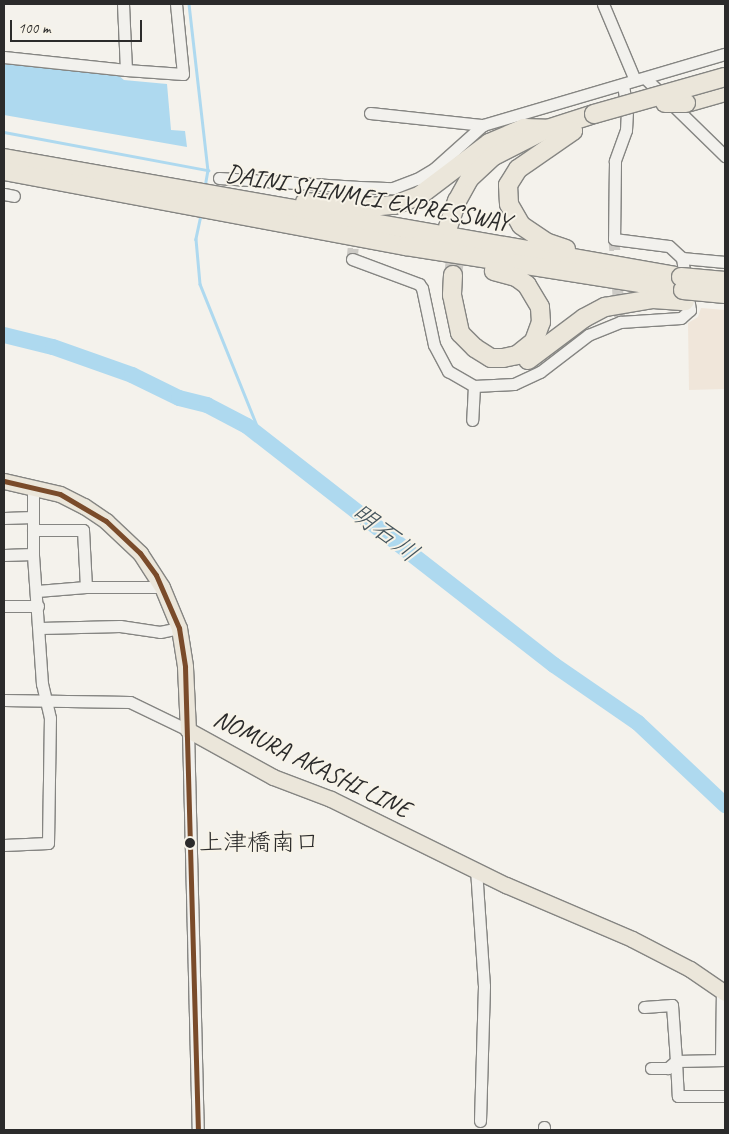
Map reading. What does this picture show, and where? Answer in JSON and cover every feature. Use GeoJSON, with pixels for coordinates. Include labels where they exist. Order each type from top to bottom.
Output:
{"type":"FeatureCollection","features":[{"type":"Feature","properties":{"kind":"highway"},"geometry":{"type":"LineString","coordinates":[[658,100],[690,79],[725,68]]}},
{"type":"Feature","properties":{"kind":"highway"},"geometry":{"type":"LineString","coordinates":[[231,202],[370,207],[394,205],[419,196],[489,143],[524,128],[547,129],[599,118],[725,77]]}},
{"type":"Feature","properties":{"kind":"highway"},"geometry":{"type":"LineString","coordinates":[[658,100],[725,85]]}},
{"type":"Feature","properties":{"kind":"highway"},"geometry":{"type":"LineString","coordinates":[[658,100],[686,103],[725,92]]}},
{"type":"Feature","properties":{"kind":"highway"},"geometry":{"type":"LineString","coordinates":[[587,261],[574,252],[546,242],[521,226],[509,204],[508,185],[518,169],[573,132],[599,118]]}},
{"type":"Feature","properties":{"kind":"highway"},"geometry":{"type":"LineString","coordinates":[[547,129],[494,156],[476,173],[457,201],[453,228],[485,176],[502,162],[549,138],[573,132]]}},
{"type":"Feature","properties":{"kind":"highway","name":"DAINI SHINMEI EXPRESSWAY"},"geometry":{"type":"LineString","coordinates":[[4,158],[150,191],[171,188],[406,246],[725,294]]}},
{"type":"Feature","properties":{"kind":"highway","name":"DAINI SHINMEI EXPRESSWAY"},"geometry":{"type":"LineString","coordinates":[[4,171],[231,202],[587,261],[683,289],[725,282]]}},
{"type":"Feature","properties":{"kind":"highway"},"geometry":{"type":"LineString","coordinates":[[406,246],[432,258],[516,277],[527,285],[540,306],[541,322],[534,341],[517,355],[491,358],[475,348],[460,333],[448,273],[446,323],[453,341],[474,360],[501,368],[528,360],[584,318],[605,307],[653,299],[683,289],[725,304]]}},
{"type":"Feature","properties":{"kind":"main road","name":"NOMURA AKASHI LINE"},"geometry":{"type":"LineString","coordinates":[[4,481],[33,486],[60,494],[106,521],[140,553],[162,587],[179,628],[186,667],[188,730],[273,777],[331,799],[632,939],[690,969],[724,992]]}},
{"type":"Feature","properties":{"kind":"street"},"geometry":{"type":"LineString","coordinates":[[123,4],[126,70]]}},
{"type":"Feature","properties":{"kind":"street"},"geometry":{"type":"LineString","coordinates":[[4,58],[183,74],[176,4]]}},
{"type":"Feature","properties":{"kind":"street"},"geometry":{"type":"LineString","coordinates":[[603,4],[640,79],[725,156]]}},
{"type":"Feature","properties":{"kind":"street"},"geometry":{"type":"LineString","coordinates":[[370,113],[483,125],[725,54]]}},
{"type":"Feature","properties":{"kind":"street"},"geometry":{"type":"LineString","coordinates":[[623,85],[627,111],[626,130],[616,161],[614,239],[669,246],[682,258],[725,262]]}},
{"type":"Feature","properties":{"kind":"street"},"geometry":{"type":"LineString","coordinates":[[219,178],[359,190],[393,188],[418,179],[435,168],[483,125]]}},
{"type":"Feature","properties":{"kind":"street"},"geometry":{"type":"LineString","coordinates":[[352,259],[419,284],[434,345],[448,371],[474,386],[514,384],[540,372],[588,335],[620,322],[681,318],[690,310],[682,258]]}},
{"type":"Feature","properties":{"kind":"street"},"geometry":{"type":"LineString","coordinates":[[472,420],[474,386]]}},
{"type":"Feature","properties":{"kind":"street"},"geometry":{"type":"LineString","coordinates":[[4,845],[48,843],[51,744],[47,699],[42,684],[40,628],[33,554],[33,486]]}},
{"type":"Feature","properties":{"kind":"street"},"geometry":{"type":"LineString","coordinates":[[4,518],[33,517]]}},
{"type":"Feature","properties":{"kind":"street"},"geometry":{"type":"LineString","coordinates":[[33,530],[83,530],[86,587]]}},
{"type":"Feature","properties":{"kind":"street"},"geometry":{"type":"LineString","coordinates":[[4,554],[33,554]]}},
{"type":"Feature","properties":{"kind":"street"},"geometry":{"type":"LineString","coordinates":[[36,591],[86,587],[162,587]]}},
{"type":"Feature","properties":{"kind":"street"},"geometry":{"type":"LineString","coordinates":[[4,606],[38,606]]}},
{"type":"Feature","properties":{"kind":"street"},"geometry":{"type":"LineString","coordinates":[[40,628],[120,626],[160,632],[179,628]]}},
{"type":"Feature","properties":{"kind":"street"},"geometry":{"type":"LineString","coordinates":[[4,700],[47,699],[130,702],[188,730],[198,1130]]}},
{"type":"Feature","properties":{"kind":"street"},"geometry":{"type":"LineString","coordinates":[[476,868],[484,986],[480,1121]]}},
{"type":"Feature","properties":{"kind":"street"},"geometry":{"type":"LineString","coordinates":[[651,1068],[668,1068],[676,1061],[723,1060],[724,992]]}},
{"type":"Feature","properties":{"kind":"street"},"geometry":{"type":"LineString","coordinates":[[644,1007],[672,1006],[678,1096],[725,1096]]}},
{"type":"Feature","properties":{"kind":"shaded area"},"geometry":{"type":"Polygon","coordinates":[[[701,308],[725,310],[725,389],[689,390],[688,323],[698,317],[701,308]]]}},
{"type":"Feature","properties":{"kind":"water"},"geometry":{"type":"Polygon","coordinates":[[[4,64],[118,75],[124,80],[167,84],[171,130],[185,131],[187,147],[4,115],[4,64]]]}},
{"type":"Feature","properties":{"kind":"waterway"},"geometry":{"type":"LineString","coordinates":[[189,4],[208,170],[205,187]]}},
{"type":"Feature","properties":{"kind":"waterway"},"geometry":{"type":"LineString","coordinates":[[4,132],[208,170]]}},
{"type":"Feature","properties":{"kind":"waterway"},"geometry":{"type":"LineString","coordinates":[[201,215],[196,239],[200,284],[262,438]]}},
{"type":"Feature","properties":{"kind":"waterway","name":"明石川"},"geometry":{"type":"LineString","coordinates":[[4,335],[53,347],[132,375],[179,398],[207,405],[247,426],[554,665],[638,723],[725,805]]}},
{"type":"Feature","properties":{"kind":"tunnel"},"geometry":{"type":"LineString","coordinates":[[453,275],[459,229]]}},
{"type":"Feature","properties":{"kind":"tunnel"},"geometry":{"type":"LineString","coordinates":[[352,259],[355,230]]}},
{"type":"Feature","properties":{"kind":"tunnel"},"geometry":{"type":"LineString","coordinates":[[614,239],[620,322]]}},
{"type":"Feature","properties":{"kind":"transit line"},"geometry":{"type":"LineString","coordinates":[[4,481],[60,494],[106,521],[140,553],[156,575],[179,628],[185,667],[198,1130]]}},
{"type":"Feature","properties":{"kind":"place","name":"上津橋南口"},"geometry":{"type":"Point","coordinates":[190,843]}}]}
